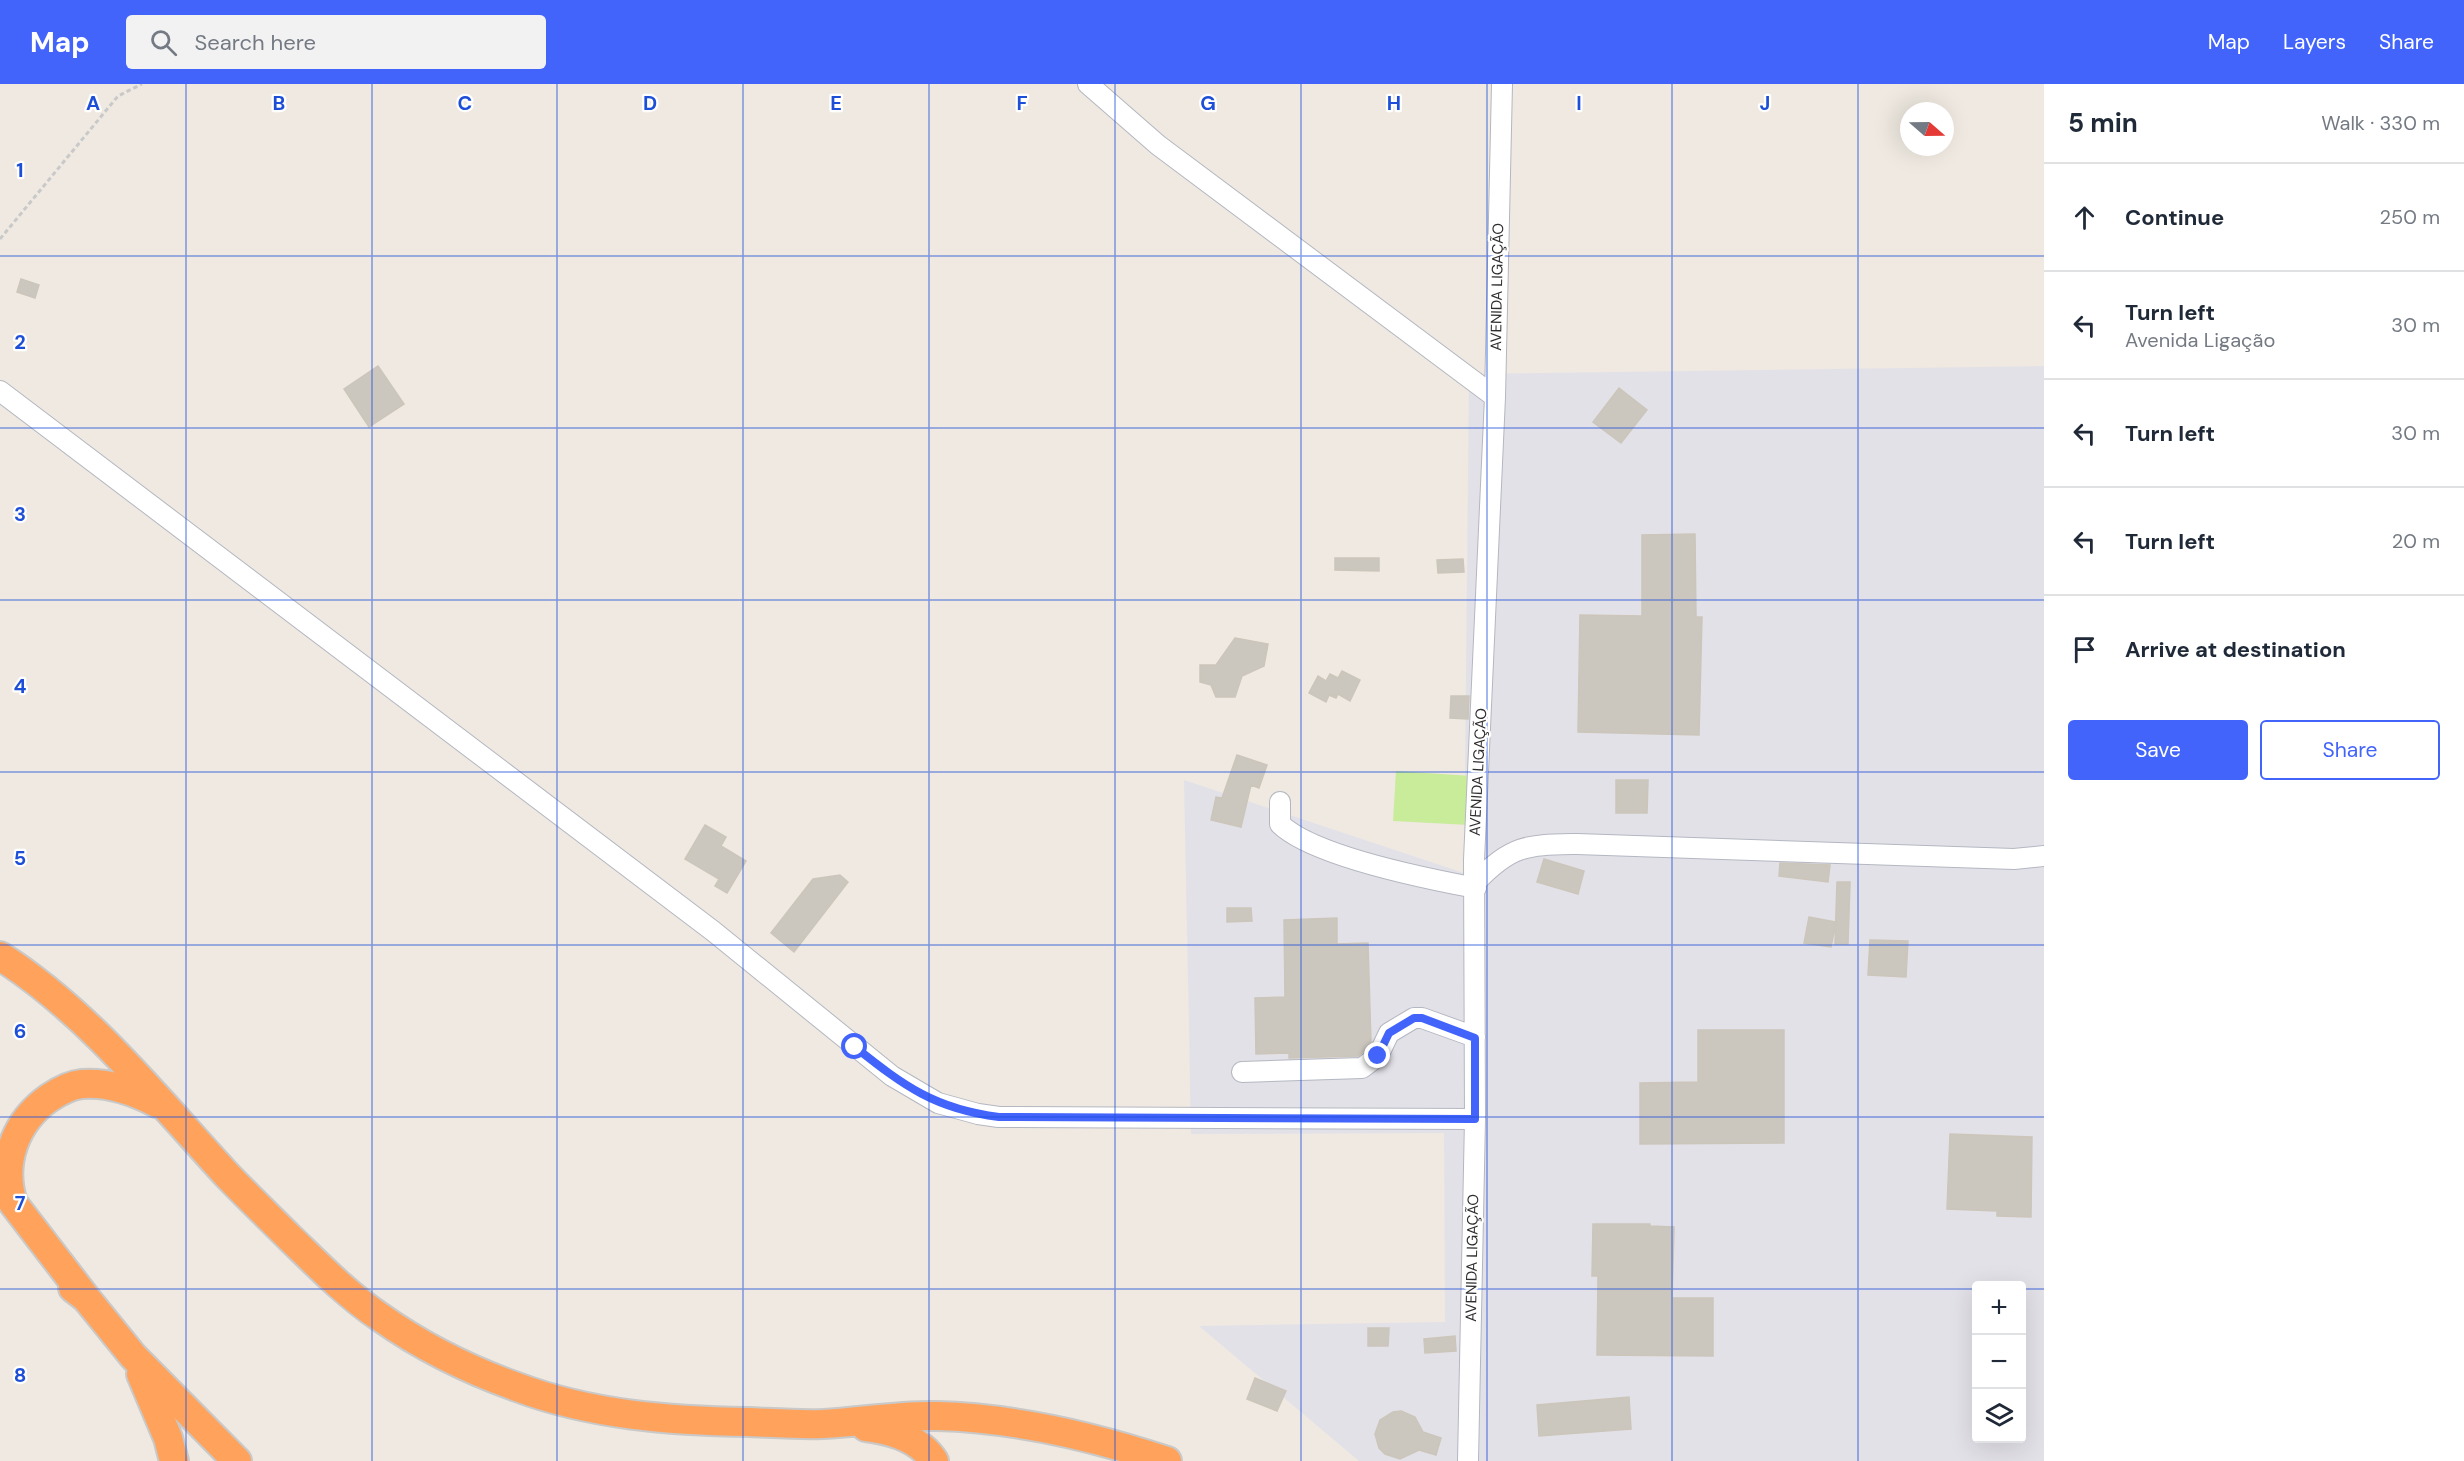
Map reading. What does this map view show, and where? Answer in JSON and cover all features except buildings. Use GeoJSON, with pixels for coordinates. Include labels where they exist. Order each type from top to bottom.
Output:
{"type":"FeatureCollection","features":[{"type":"Feature","properties":{"kind":"highway"},"geometry":{"type":"LineString","coordinates":[[0,956],[36,980],[55,997],[169,1110],[228,1177],[326,1273],[380,1317],[443,1355],[519,1388],[619,1413],[696,1421],[865,1427],[898,1434],[917,1445],[934,1461]]}},
{"type":"Feature","properties":{"kind":"highway"},"geometry":{"type":"LineString","coordinates":[[169,1110],[123,1089],[80,1084],[57,1092],[38,1106],[21,1124],[16,1135],[8,1172],[9,1192],[13,1203],[133,1356],[237,1461]]}},
{"type":"Feature","properties":{"kind":"highway"},"geometry":{"type":"LineString","coordinates":[[0,1205],[63,1278],[86,1298]]}},
{"type":"Feature","properties":{"kind":"highway"},"geometry":{"type":"LineString","coordinates":[[133,1356],[168,1438],[174,1461]]}},
{"type":"Feature","properties":{"kind":"highway"},"geometry":{"type":"LineString","coordinates":[[823,1424],[872,1418],[933,1415],[1004,1420],[1091,1437],[1167,1461]]}},
{"type":"Feature","properties":{"kind":"street"},"geometry":{"type":"LineString","coordinates":[[1088,84],[1158,145],[1495,397]]}},
{"type":"Feature","properties":{"kind":"street","name":"AVENIDA LIGAÇÃO"},"geometry":{"type":"LineString","coordinates":[[1468,1461],[1475,1119],[1475,848],[1495,397],[1502,84]]}},
{"type":"Feature","properties":{"kind":"street"},"geometry":{"type":"LineString","coordinates":[[0,391],[714,931],[892,1076],[938,1103],[978,1114],[1028,1118],[1475,1119]]}},
{"type":"Feature","properties":{"kind":"street"},"geometry":{"type":"LineString","coordinates":[[1280,802],[1280,824],[1290,834],[1315,846],[1381,866],[1476,885],[1490,867],[1531,845],[1577,844],[2014,859],[2044,856]]}},
{"type":"Feature","properties":{"kind":"street"},"geometry":{"type":"LineString","coordinates":[[1242,1072],[1362,1068],[1378,1056],[1389,1033],[1414,1018],[1422,1018],[1475,1038]]}},
{"type":"Feature","properties":{"kind":"path"},"geometry":{"type":"LineString","coordinates":[[0,239],[118,96],[142,84]]}},
{"type":"Feature","properties":{"kind":"shaded area"},"geometry":{"type":"Polygon","coordinates":[[[2044,366],[2044,1461],[1359,1461],[1199,1326],[1445,1322],[1444,1133],[1191,1134],[1184,780],[1464,873],[1469,374],[2044,366]]]}},
{"type":"Feature","properties":{"kind":"green space"},"geometry":{"type":"Polygon","coordinates":[[[1396,771],[1472,776],[1469,825],[1393,821],[1396,771]]]}},
{"type":"Feature","properties":{"kind":"route"},"geometry":{"type":"LineString","coordinates":[[855,1047],[892,1076],[938,1103],[999,1117],[1475,1119],[1475,1038],[1422,1018],[1414,1018],[1389,1033],[1378,1056]]}}]}
